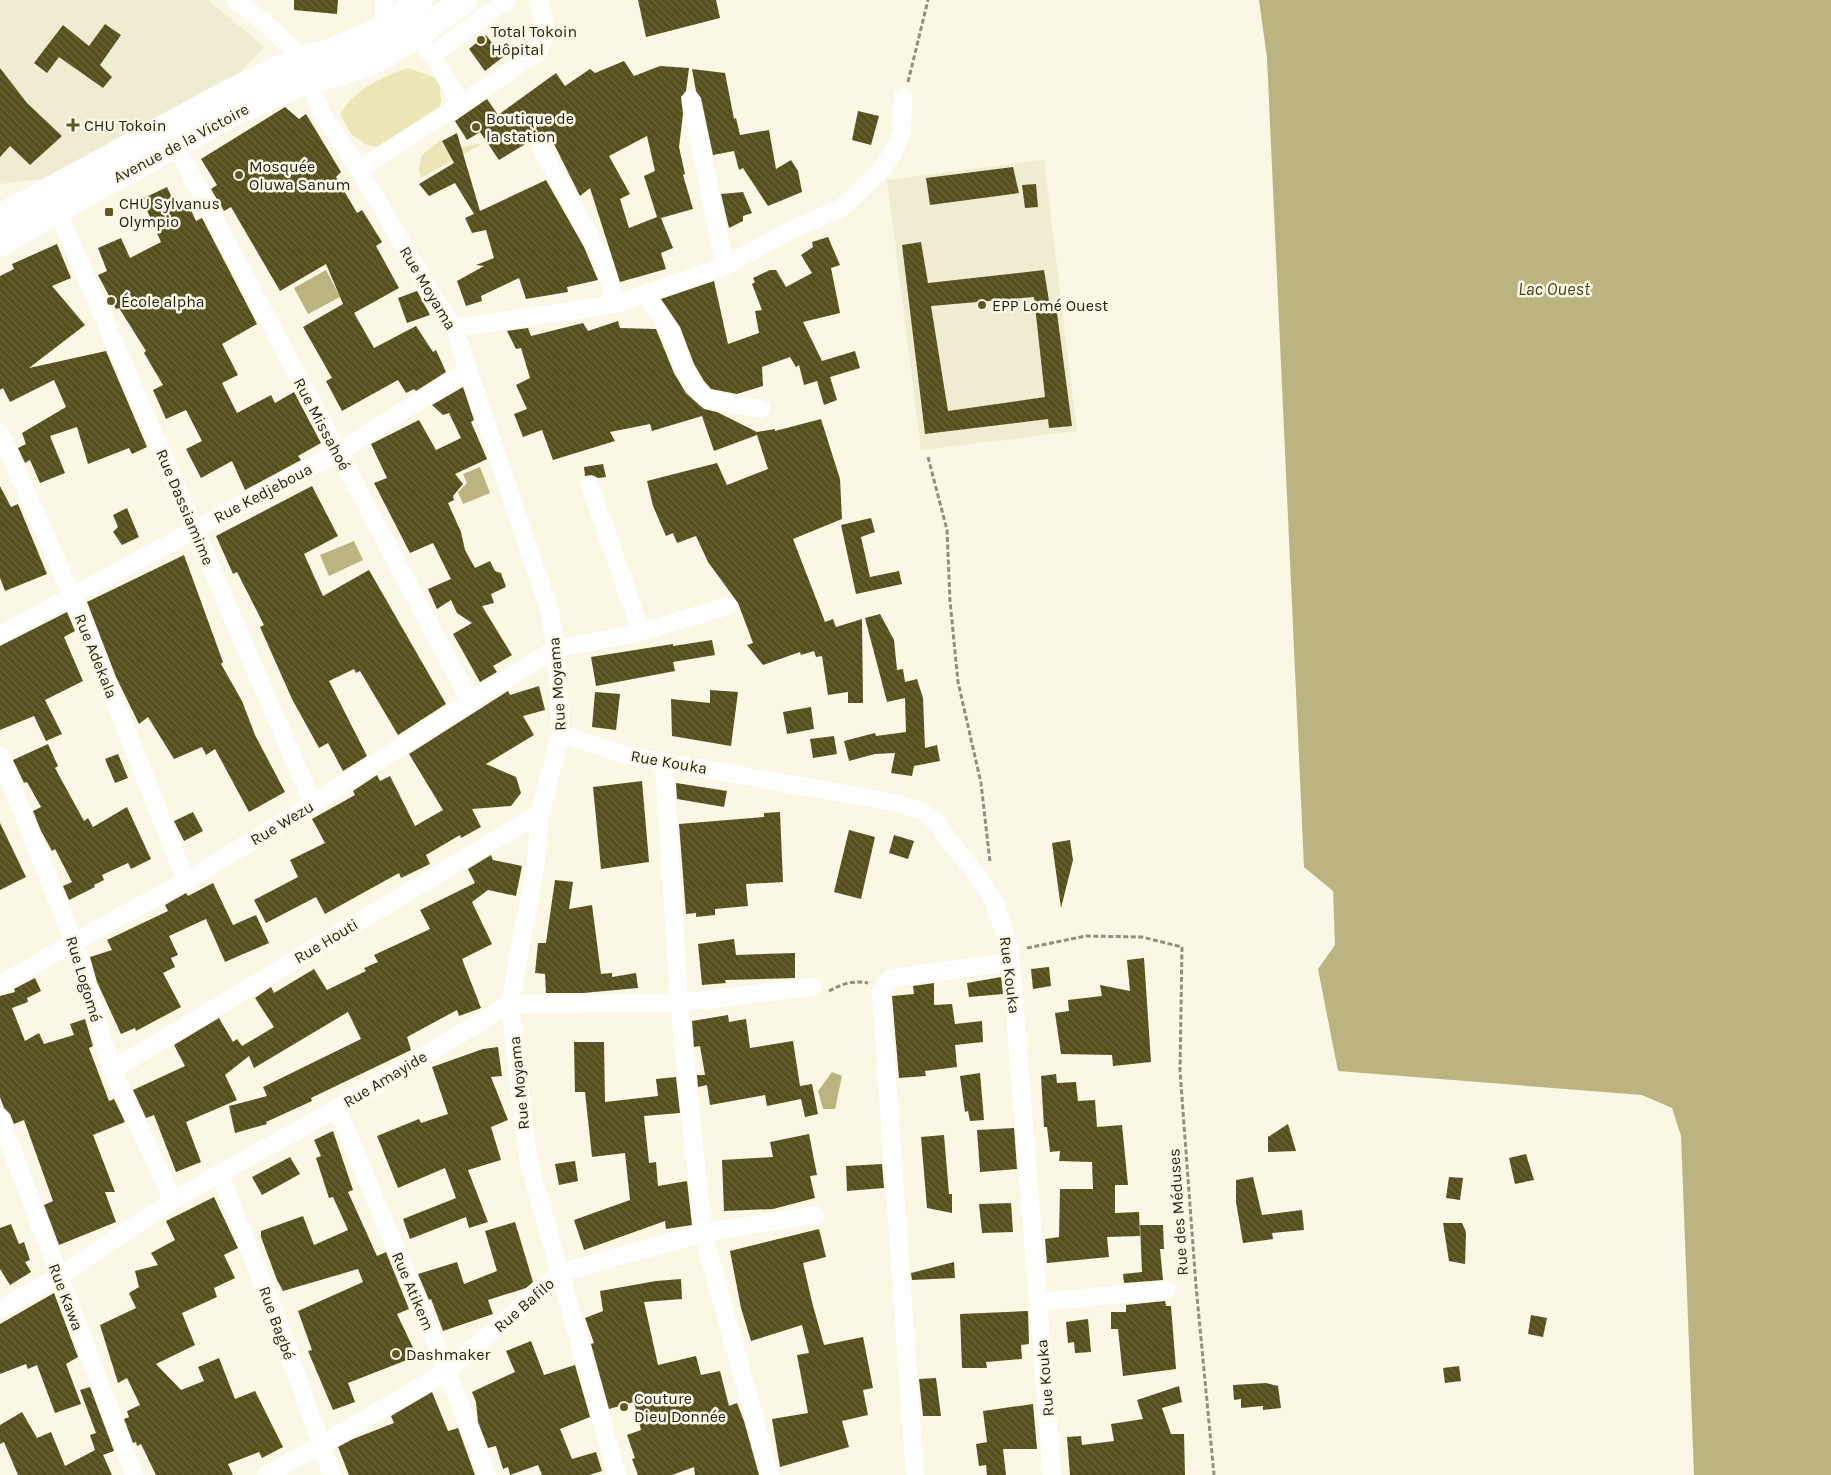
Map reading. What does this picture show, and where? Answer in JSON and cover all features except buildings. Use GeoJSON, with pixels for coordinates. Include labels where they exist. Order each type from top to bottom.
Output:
{"type":"FeatureCollection","features":[{"type":"Feature","properties":{"kind":"highway","name":"Avenue de la Victoire"},"geometry":{"type":"LineString","coordinates":[[0,244],[57,210],[237,111],[330,52],[383,29],[420,0]]}},
{"type":"Feature","properties":{"kind":"highway","name":"Avenue de la Victoire"},"geometry":{"type":"LineString","coordinates":[[0,218],[228,93],[306,69],[343,72],[423,46],[465,0]]}},
{"type":"Feature","properties":{"kind":"street"},"geometry":{"type":"LineString","coordinates":[[236,0],[264,22],[306,69]]}},
{"type":"Feature","properties":{"kind":"street"},"geometry":{"type":"LineString","coordinates":[[251,0],[264,22]]}},
{"type":"Feature","properties":{"kind":"street"},"geometry":{"type":"LineString","coordinates":[[383,29],[384,0]]}},
{"type":"Feature","properties":{"kind":"street"},"geometry":{"type":"LineString","coordinates":[[461,104],[423,46],[507,0]]}},
{"type":"Feature","properties":{"kind":"street"},"geometry":{"type":"LineString","coordinates":[[359,169],[461,104],[539,51],[546,31],[538,0]]}},
{"type":"Feature","properties":{"kind":"street","name":"Rue Moyama"},"geometry":{"type":"LineString","coordinates":[[306,69],[320,111],[359,169],[430,292],[454,328],[545,590],[556,649],[561,734],[540,813],[536,861],[510,1004],[528,1159],[617,1475]]}},
{"type":"Feature","properties":{"kind":"street"},"geometry":{"type":"LineString","coordinates":[[454,328],[616,304],[725,266],[793,229],[842,208],[882,169],[894,151],[902,132],[903,97]]}},
{"type":"Feature","properties":{"kind":"street"},"geometry":{"type":"LineString","coordinates":[[691,100],[725,266]]}},
{"type":"Feature","properties":{"kind":"street","name":"Rue Missahoé"},"geometry":{"type":"LineString","coordinates":[[176,146],[337,454],[470,701]]}},
{"type":"Feature","properties":{"kind":"street"},"geometry":{"type":"LineString","coordinates":[[542,150],[602,258],[616,304]]}},
{"type":"Feature","properties":{"kind":"street","name":"Rue Dassiamime"},"geometry":{"type":"LineString","coordinates":[[57,210],[313,804]]}},
{"type":"Feature","properties":{"kind":"street"},"geometry":{"type":"LineString","coordinates":[[645,294],[670,331],[684,369],[695,388],[706,399],[761,409]]}},
{"type":"Feature","properties":{"kind":"street","name":"Rue Kedjeboua"},"geometry":{"type":"LineString","coordinates":[[0,635],[337,454],[468,370]]}},
{"type":"Feature","properties":{"kind":"street","name":"Rue Adekala"},"geometry":{"type":"LineString","coordinates":[[0,433],[73,597],[186,881]]}},
{"type":"Feature","properties":{"kind":"street"},"geometry":{"type":"LineString","coordinates":[[590,485],[642,632]]}},
{"type":"Feature","properties":{"kind":"street","name":"Rue Wezu"},"geometry":{"type":"LineString","coordinates":[[0,985],[186,881],[313,804],[470,701],[556,649],[642,632],[728,606]]}},
{"type":"Feature","properties":{"kind":"street","name":"Rue Kouka"},"geometry":{"type":"LineString","coordinates":[[561,734],[626,755],[897,803],[922,811],[938,824],[953,846],[975,872],[995,902],[1011,957],[1052,1475]]}},
{"type":"Feature","properties":{"kind":"street","name":"Rue Logomé"},"geometry":{"type":"LineString","coordinates":[[0,756],[74,942],[112,1070],[173,1200]]}},
{"type":"Feature","properties":{"kind":"street"},"geometry":{"type":"LineString","coordinates":[[664,762],[680,1003],[703,1233],[770,1475]]}},
{"type":"Feature","properties":{"kind":"street","name":"Rue Houti"},"geometry":{"type":"LineString","coordinates":[[112,1070],[540,813]]}},
{"type":"Feature","properties":{"kind":"street"},"geometry":{"type":"LineString","coordinates":[[915,1475],[881,992],[891,978],[1011,957]]}},
{"type":"Feature","properties":{"kind":"street"},"geometry":{"type":"LineString","coordinates":[[510,1004],[680,1003],[813,987]]}},
{"type":"Feature","properties":{"kind":"street","name":"Rue Amayide"},"geometry":{"type":"LineString","coordinates":[[0,1309],[58,1276],[173,1200],[337,1108],[510,1004]]}},
{"type":"Feature","properties":{"kind":"street","name":"Rue Atikem"},"geometry":{"type":"LineString","coordinates":[[337,1108],[447,1371],[486,1475]]}},
{"type":"Feature","properties":{"kind":"street","name":"Rue Kawa"},"geometry":{"type":"LineString","coordinates":[[0,1118],[134,1475]]}},
{"type":"Feature","properties":{"kind":"street","name":"Rue Bagbé"},"geometry":{"type":"LineString","coordinates":[[219,1173],[274,1311],[332,1475]]}},
{"type":"Feature","properties":{"kind":"street","name":"Rue Bafilo"},"geometry":{"type":"LineString","coordinates":[[266,1475],[447,1371],[560,1273],[703,1233],[815,1215]]}},
{"type":"Feature","properties":{"kind":"street"},"geometry":{"type":"LineString","coordinates":[[1038,1302],[1166,1290]]}},
{"type":"Feature","properties":{"kind":"path"},"geometry":{"type":"LineString","coordinates":[[903,97],[928,0]]}},
{"type":"Feature","properties":{"kind":"path"},"geometry":{"type":"LineString","coordinates":[[928,457],[947,530],[950,601],[958,682],[981,783],[991,866]]}},
{"type":"Feature","properties":{"kind":"path","name":"Rue des Méduses"},"geometry":{"type":"LineString","coordinates":[[1011,957],[1086,936],[1142,937],[1182,947],[1180,1071],[1196,1286],[1214,1475]]}},
{"type":"Feature","properties":{"kind":"path"},"geometry":{"type":"LineString","coordinates":[[813,987],[825,993],[842,984],[861,982],[872,984],[881,992]]}},
{"type":"Feature","properties":{"kind":"shaded area","name":"CHU Tokoin"},"geometry":{"type":"Polygon","coordinates":[[[0,0],[208,0],[264,47],[241,72],[51,178],[0,184],[0,0]]]}},
{"type":"Feature","properties":{"kind":"shaded area"},"geometry":{"type":"Polygon","coordinates":[[[408,68],[436,78],[440,86],[441,102],[436,115],[382,148],[367,145],[351,134],[340,114],[346,105],[361,91],[389,75],[408,68]]]}},
{"type":"Feature","properties":{"kind":"shaded area"},"geometry":{"type":"Polygon","coordinates":[[[441,140],[449,155],[462,147],[484,143],[421,178],[419,169],[422,155],[441,140]]]}},
{"type":"Feature","properties":{"kind":"shaded area","name":"EPP Lomé Ouest"},"geometry":{"type":"Polygon","coordinates":[[[1044,160],[1077,431],[921,450],[887,180],[1044,160]]]}},
{"type":"Feature","properties":{"kind":"water","name":"Lac Ouest"},"geometry":{"type":"Polygon","coordinates":[[[1259,0],[1831,0],[1831,1475],[1694,1475],[1681,1136],[1672,1108],[1642,1095],[1338,1071],[1318,969],[1335,945],[1333,891],[1304,867],[1267,58],[1259,0]]]}},
{"type":"Feature","properties":{"kind":"water"},"geometry":{"type":"Polygon","coordinates":[[[326,270],[340,297],[308,314],[294,288],[326,270]]]}},
{"type":"Feature","properties":{"kind":"water"},"geometry":{"type":"Polygon","coordinates":[[[480,467],[490,493],[463,504],[458,492],[467,483],[463,474],[480,467]]]}},
{"type":"Feature","properties":{"kind":"water"},"geometry":{"type":"Polygon","coordinates":[[[354,541],[363,560],[329,576],[320,555],[354,541]]]}},
{"type":"Feature","properties":{"kind":"water"},"geometry":{"type":"Polygon","coordinates":[[[832,1072],[842,1076],[835,1109],[823,1109],[818,1091],[832,1072]]]}},
{"type":"Feature","properties":{"kind":"place","name":"Total Tokoin Hôpital"},"geometry":{"type":"Point","coordinates":[481,40]}},
{"type":"Feature","properties":{"kind":"place","name":"CHU Tokoin"},"geometry":{"type":"Point","coordinates":[73,125]}},
{"type":"Feature","properties":{"kind":"place","name":"Boutique de la station"},"geometry":{"type":"Point","coordinates":[476,127]}},
{"type":"Feature","properties":{"kind":"place","name":"Mosquée Oluwa Sanum"},"geometry":{"type":"Point","coordinates":[239,175]}},
{"type":"Feature","properties":{"kind":"place","name":"CHU Sylvanus Olympio"},"geometry":{"type":"Point","coordinates":[109,212]}},
{"type":"Feature","properties":{"kind":"place","name":"École alpha"},"geometry":{"type":"Point","coordinates":[111,301]}},
{"type":"Feature","properties":{"kind":"place","name":"EPP Lomé Ouest"},"geometry":{"type":"Point","coordinates":[982,305]}},
{"type":"Feature","properties":{"kind":"place","name":"Dashmaker"},"geometry":{"type":"Point","coordinates":[396,1354]}},
{"type":"Feature","properties":{"kind":"place","name":"Couture Dieu Donnée"},"geometry":{"type":"Point","coordinates":[624,1407]}}]}
